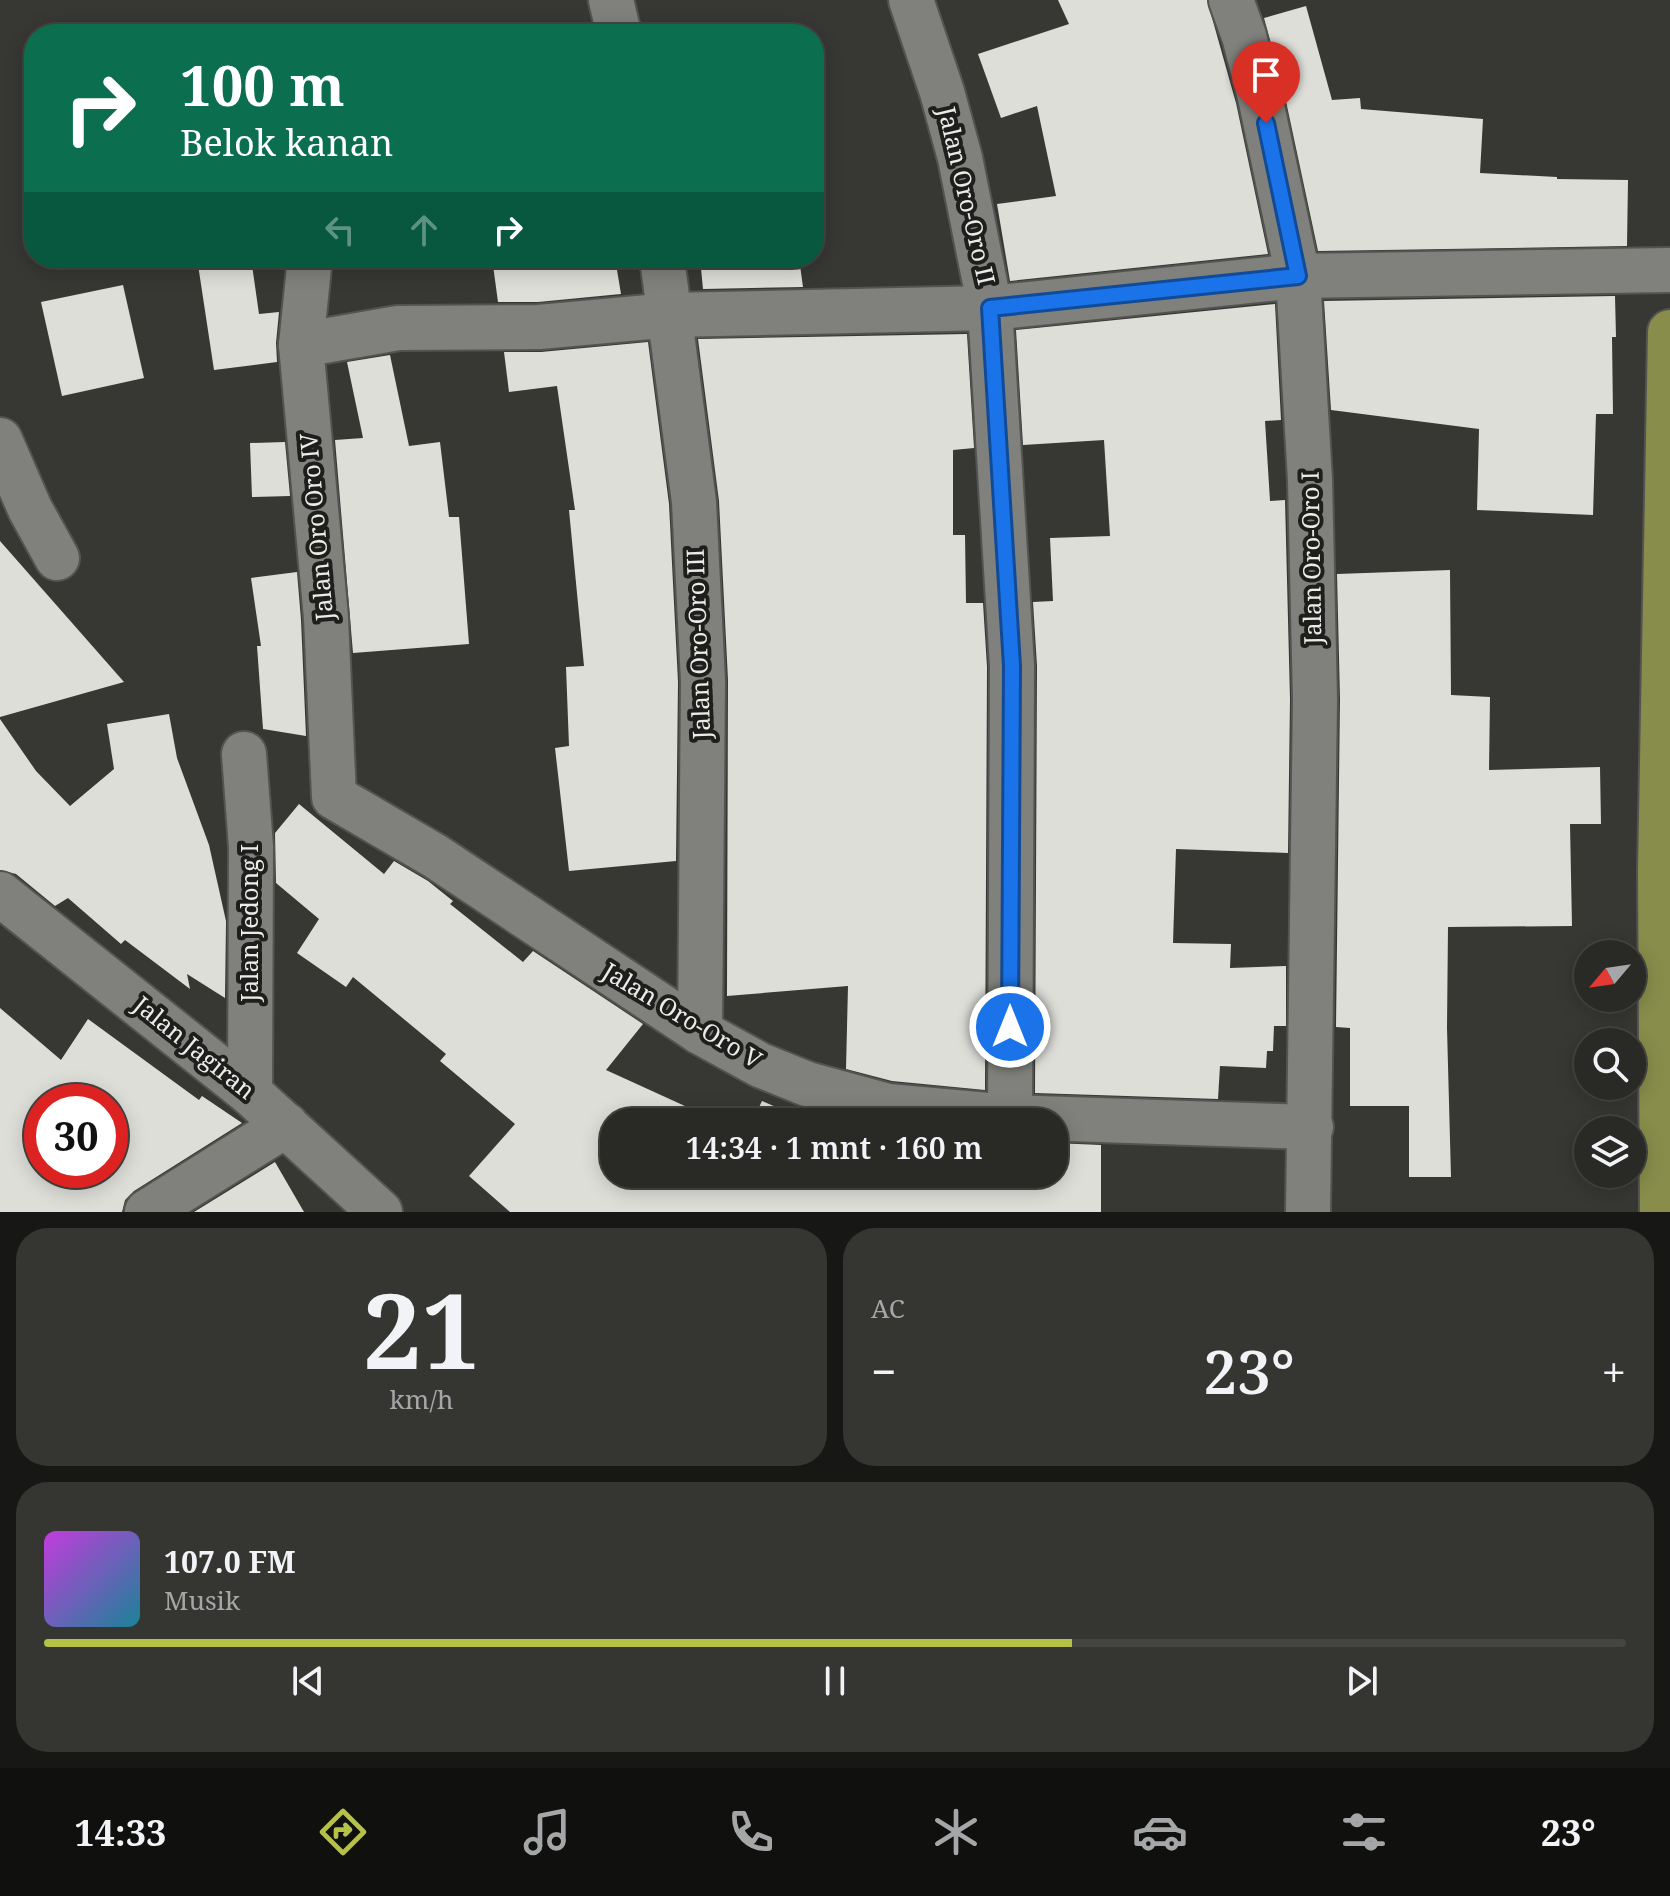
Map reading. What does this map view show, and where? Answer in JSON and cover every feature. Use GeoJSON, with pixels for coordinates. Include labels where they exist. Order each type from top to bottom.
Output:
{"type":"FeatureCollection","features":[{"type":"Feature","properties":{"kind":"main road"},"geometry":{"type":"LineString","coordinates":[[1662,1212],[1670,332]]}},
{"type":"Feature","properties":{"kind":"street"},"geometry":{"type":"LineString","coordinates":[[611,0],[617,24]]}},
{"type":"Feature","properties":{"kind":"street","name":"Jalan Oro-Oro II"},"geometry":{"type":"LineString","coordinates":[[911,0],[960,158],[990,308],[1012,666],[1010,1108]]}},
{"type":"Feature","properties":{"kind":"street","name":"Jalan Oro-Oro I"},"geometry":{"type":"LineString","coordinates":[[1231,0],[1260,97],[1298,276],[1310,480],[1315,699],[1308,1212]]}},
{"type":"Feature","properties":{"kind":"street","name":"Jalan Oro Oro IV"},"geometry":{"type":"LineString","coordinates":[[309,268],[301,345],[326,618],[334,797]]}},
{"type":"Feature","properties":{"kind":"street","name":"Jalan Oro-Oro III"},"geometry":{"type":"LineString","coordinates":[[664,268],[694,502],[703,681],[700,1032]]}},
{"type":"Feature","properties":{"kind":"street"},"geometry":{"type":"LineString","coordinates":[[301,345],[398,328],[539,327],[671,315],[990,308],[1298,276],[1670,270]]}},
{"type":"Feature","properties":{"kind":"street"},"geometry":{"type":"LineString","coordinates":[[0,440],[30,509],[57,558]]}},
{"type":"Feature","properties":{"kind":"street","name":"Jalan Jedong I"},"geometry":{"type":"LineString","coordinates":[[244,754],[251,847],[250,1093]]}},
{"type":"Feature","properties":{"kind":"street","name":"Jalan Oro-Oro V"},"geometry":{"type":"LineString","coordinates":[[334,797],[435,856],[700,1032],[760,1065],[850,1097],[910,1108]]}},
{"type":"Feature","properties":{"kind":"street","name":"Jalan Jagiran"},"geometry":{"type":"LineString","coordinates":[[0,894],[250,1093],[380,1212]]}},
{"type":"Feature","properties":{"kind":"street","name":"Jalan Oro-Oro V"},"geometry":{"type":"LineString","coordinates":[[1068,1119],[1311,1127]]}},
{"type":"Feature","properties":{"kind":"street"},"geometry":{"type":"LineString","coordinates":[[147,1212],[286,1125]]}},
{"type":"Feature","properties":{"kind":"building"},"geometry":{"type":"Polygon","coordinates":[[[1058,0],[1207,0],[1236,103],[1268,254],[1010,281],[997,204],[1056,196],[1037,106],[1001,118],[978,54],[1069,24],[1058,0]]]}},
{"type":"Feature","properties":{"kind":"building"},"geometry":{"type":"Polygon","coordinates":[[[1306,6],[1332,100],[1360,98],[1361,109],[1483,119],[1480,173],[1628,180],[1627,246],[1318,251],[1284,92],[1264,18],[1306,6]]]}},
{"type":"Feature","properties":{"kind":"building"},"geometry":{"type":"Polygon","coordinates":[[[199,268],[252,268],[259,314],[279,312],[277,362],[214,370],[199,268]]]}},
{"type":"Feature","properties":{"kind":"building"},"geometry":{"type":"Polygon","coordinates":[[[493,268],[617,268],[621,294],[538,302],[498,302],[493,268]]]}},
{"type":"Feature","properties":{"kind":"building"},"geometry":{"type":"Polygon","coordinates":[[[701,268],[800,268],[803,287],[703,289],[701,268]]]}},
{"type":"Feature","properties":{"kind":"building"},"geometry":{"type":"Polygon","coordinates":[[[123,285],[144,378],[62,396],[41,302],[123,285]]]}},
{"type":"Feature","properties":{"kind":"building"},"geometry":{"type":"Polygon","coordinates":[[[1615,296],[1613,414],[1596,414],[1593,515],[1477,510],[1479,429],[1331,410],[1324,301],[1615,296]]]}},
{"type":"Feature","properties":{"kind":"building"},"geometry":{"type":"Polygon","coordinates":[[[1275,304],[1281,420],[1265,421],[1270,501],[1285,500],[1290,699],[1288,853],[1176,849],[1173,943],[1231,944],[1230,968],[1286,966],[1286,1026],[1274,1026],[1273,1051],[1267,1051],[1266,1068],[1220,1066],[1218,1099],[1035,1093],[1037,666],[1033,602],[1053,601],[1050,538],[1110,536],[1104,440],[1023,445],[1016,330],[1275,304]]]}},
{"type":"Feature","properties":{"kind":"building"},"geometry":{"type":"Polygon","coordinates":[[[967,334],[974,448],[953,450],[953,535],[965,535],[966,603],[983,603],[987,667],[985,1090],[892,1081],[846,1069],[848,986],[727,996],[728,680],[719,501],[698,339],[967,334]]]}},
{"type":"Feature","properties":{"kind":"building"},"geometry":{"type":"Polygon","coordinates":[[[648,342],[669,504],[678,682],[676,861],[569,871],[555,748],[569,746],[566,667],[584,666],[569,510],[575,510],[557,386],[509,392],[504,352],[541,352],[648,342]]]}},
{"type":"Feature","properties":{"kind":"building"},"geometry":{"type":"Polygon","coordinates":[[[390,355],[409,446],[440,442],[449,517],[459,517],[469,644],[353,653],[335,440],[363,438],[347,362],[390,355]]]}},
{"type":"Feature","properties":{"kind":"building"},"geometry":{"type":"Polygon","coordinates":[[[285,442],[290,496],[252,497],[250,443],[285,442]]]}},
{"type":"Feature","properties":{"kind":"building"},"geometry":{"type":"Polygon","coordinates":[[[0,541],[124,682],[0,717],[0,541]]]}},
{"type":"Feature","properties":{"kind":"building"},"geometry":{"type":"Polygon","coordinates":[[[1450,570],[1451,695],[1490,697],[1489,770],[1600,767],[1601,824],[1570,824],[1572,926],[1448,927],[1451,1177],[1409,1177],[1409,1106],[1350,1106],[1350,1028],[1336,1027],[1340,699],[1337,574],[1450,570]]]}},
{"type":"Feature","properties":{"kind":"building"},"geometry":{"type":"Polygon","coordinates":[[[297,572],[306,736],[263,729],[257,646],[261,646],[251,578],[297,572]]]}},
{"type":"Feature","properties":{"kind":"building"},"geometry":{"type":"Polygon","coordinates":[[[169,714],[177,758],[209,845],[226,921],[225,998],[187,974],[190,989],[125,940],[121,944],[68,898],[55,906],[16,874],[0,870],[0,719],[36,771],[70,806],[114,769],[107,724],[169,714]]]}},
{"type":"Feature","properties":{"kind":"building"},"geometry":{"type":"Polygon","coordinates":[[[299,804],[384,874],[394,861],[428,881],[453,901],[450,904],[523,962],[533,951],[643,1024],[606,1070],[689,1108],[600,1108],[600,1188],[1068,1188],[1068,1144],[1101,1145],[1101,1212],[510,1212],[469,1176],[515,1124],[440,1061],[446,1054],[353,977],[346,987],[297,953],[319,919],[276,883],[275,833],[299,804]]]}},
{"type":"Feature","properties":{"kind":"building"},"geometry":{"type":"Polygon","coordinates":[[[0,1008],[61,1060],[88,1019],[199,1100],[202,1096],[242,1123],[134,1191],[125,1200],[122,1212],[0,1212],[0,1008]]]}},
{"type":"Feature","properties":{"kind":"building"},"geometry":{"type":"Polygon","coordinates":[[[762,1101],[778,1108],[759,1108],[762,1101]]]}},
{"type":"Feature","properties":{"kind":"building"},"geometry":{"type":"Polygon","coordinates":[[[275,1162],[304,1212],[194,1212],[275,1162]]]}},
{"type":"Feature","properties":{"kind":"route"},"geometry":{"type":"LineString","coordinates":[[1010,1027],[1012,666],[990,308],[1298,276],[1266,123]]}}]}
